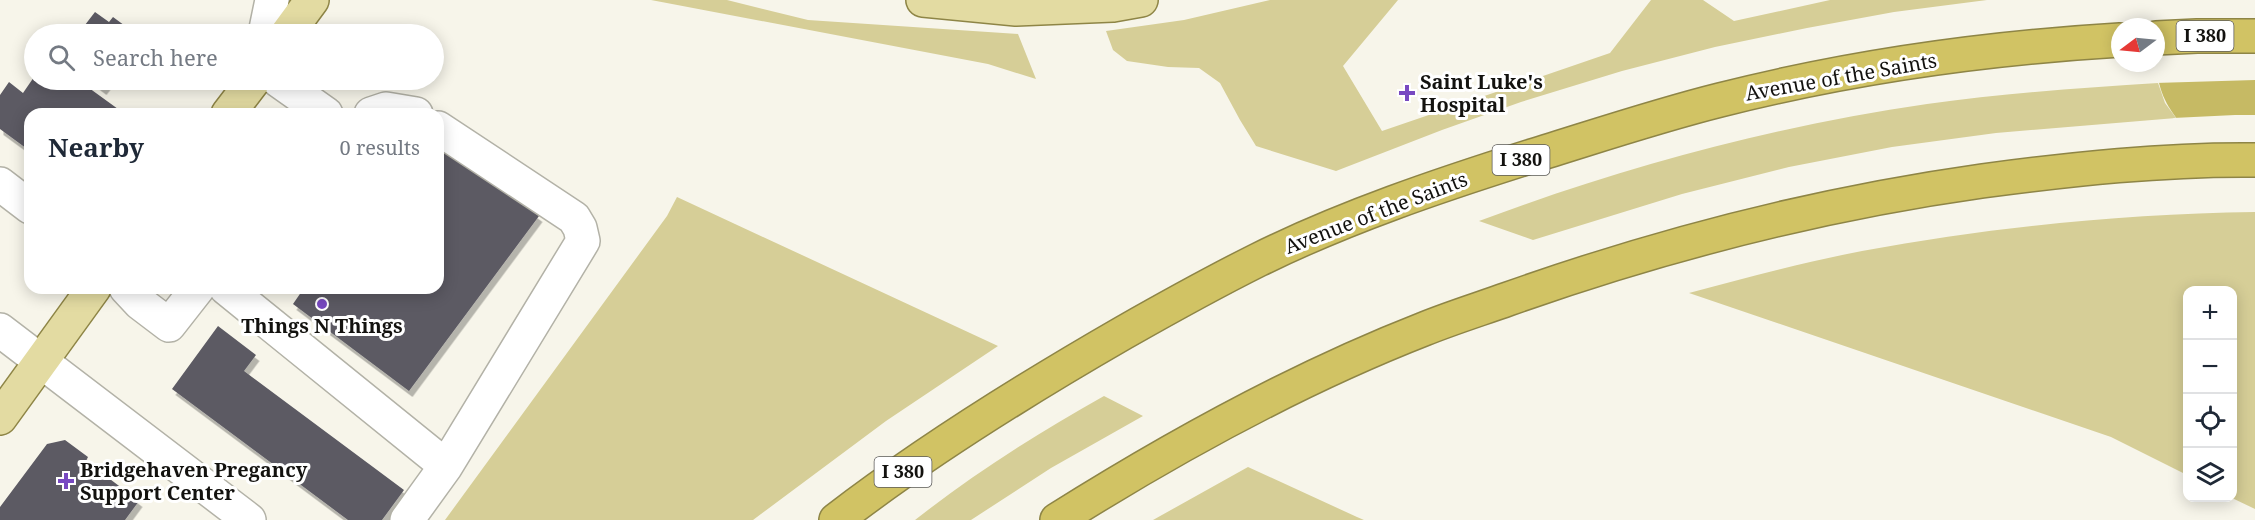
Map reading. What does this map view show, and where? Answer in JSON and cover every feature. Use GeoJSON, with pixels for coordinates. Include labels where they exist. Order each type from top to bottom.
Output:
{"type":"FeatureCollection","features":[{"type":"Feature","properties":{"kind":"highway","name":"I 380"},"geometry":{"type":"LineString","coordinates":[[2165,38],[2255,36]]}},
{"type":"Feature","properties":{"kind":"highway","name":"Avenue of the Saints"},"geometry":{"type":"LineString","coordinates":[[836,520],[971,424],[1095,349],[1260,259],[1348,221],[1490,170],[1707,104],[1810,79],[2010,49],[2111,41]]}},
{"type":"Feature","properties":{"kind":"highway"},"geometry":{"type":"LineString","coordinates":[[1057,520],[1231,419],[1423,329],[1575,276],[1664,248],[1776,219],[1908,192],[2119,165],[2255,160]]}},
{"type":"Feature","properties":{"kind":"main road"},"geometry":{"type":"LineString","coordinates":[[294,24],[312,0]]}},
{"type":"Feature","properties":{"kind":"main road"},"geometry":{"type":"LineString","coordinates":[[923,0],[1016,9],[1113,5],[1141,0]]}},
{"type":"Feature","properties":{"kind":"main road"},"geometry":{"type":"LineString","coordinates":[[234,108],[250,90]]}},
{"type":"Feature","properties":{"kind":"main road"},"geometry":{"type":"LineString","coordinates":[[0,418],[90,294]]}},
{"type":"Feature","properties":{"kind":"street"},"geometry":{"type":"LineString","coordinates":[[267,24],[272,0]]}},
{"type":"Feature","properties":{"kind":"street"},"geometry":{"type":"LineString","coordinates":[[275,90],[313,108]]}},
{"type":"Feature","properties":{"kind":"street"},"geometry":{"type":"LineString","coordinates":[[407,520],[446,466],[583,241],[580,228],[574,218],[444,132]]}},
{"type":"Feature","properties":{"kind":"street"},"geometry":{"type":"LineString","coordinates":[[0,184],[24,202]]}},
{"type":"Feature","properties":{"kind":"street"},"geometry":{"type":"LineString","coordinates":[[132,294],[169,325],[193,294]]}},
{"type":"Feature","properties":{"kind":"street"},"geometry":{"type":"LineString","coordinates":[[232,294],[446,466]]}},
{"type":"Feature","properties":{"kind":"street"},"geometry":{"type":"LineString","coordinates":[[0,330],[249,520]]}},
{"type":"Feature","properties":{"kind":"shaded area"},"geometry":{"type":"Polygon","coordinates":[[[651,0],[727,0],[808,20],[1018,34],[1036,79],[988,64],[651,0]]]}},
{"type":"Feature","properties":{"kind":"shaded area"},"geometry":{"type":"Polygon","coordinates":[[[1270,0],[1398,0],[1343,66],[1382,131],[1610,53],[1651,0],[1703,0],[1734,21],[1830,0],[1987,0],[1894,12],[1807,28],[1715,47],[1622,71],[1521,102],[1336,171],[1256,146],[1220,83],[1199,68],[1168,67],[1127,61],[1113,50],[1106,31],[1184,20],[1270,0]]]}},
{"type":"Feature","properties":{"kind":"shaded area"},"geometry":{"type":"Polygon","coordinates":[[[2255,0],[2255,138],[2182,125],[2163,96],[2159,81],[2158,72],[2165,72],[2165,57],[2255,0]]]}},
{"type":"Feature","properties":{"kind":"shaded area"},"geometry":{"type":"Polygon","coordinates":[[[2158,83],[2165,103],[2176,118],[1996,133],[1892,147],[1789,167],[1682,194],[1533,240],[1479,221],[1533,201],[1644,166],[1756,136],[1813,124],[1956,100],[2158,83]]]}},
{"type":"Feature","properties":{"kind":"shaded area"},"geometry":{"type":"Polygon","coordinates":[[[677,197],[998,346],[886,421],[753,520],[445,520],[667,216],[677,197]]]}},
{"type":"Feature","properties":{"kind":"shaded area"},"geometry":{"type":"Polygon","coordinates":[[[2255,212],[2255,509],[2237,500],[2237,286],[2183,286],[2183,473],[2111,437],[1689,293],[1840,255],[1960,235],[2058,223],[2255,212]]]}},
{"type":"Feature","properties":{"kind":"shaded area"},"geometry":{"type":"Polygon","coordinates":[[[1104,396],[1143,416],[1051,468],[971,520],[915,520],[1007,454],[1104,396]]]}},
{"type":"Feature","properties":{"kind":"shaded area"},"geometry":{"type":"Polygon","coordinates":[[[1248,467],[1357,517],[1364,520],[1153,520],[1248,467]]]}},
{"type":"Feature","properties":{"kind":"pier"},"geometry":{"type":"Polygon","coordinates":[[[2141,0],[2255,0],[2255,80],[2155,83],[2153,72],[2165,72],[2165,18],[2144,18],[2141,0]]]}},
{"type":"Feature","properties":{"kind":"pier"},"geometry":{"type":"Polygon","coordinates":[[[2255,115],[2255,141],[2224,142],[2199,137],[2180,127],[2173,118],[2255,115]]]}},
{"type":"Feature","properties":{"kind":"building"},"geometry":{"type":"Polygon","coordinates":[[[95,12],[109,22],[113,17],[122,24],[86,24],[95,12]]]}},
{"type":"Feature","properties":{"kind":"building"},"geometry":{"type":"Polygon","coordinates":[[[9,82],[23,93],[25,90],[92,90],[117,108],[24,108],[24,147],[0,129],[0,95],[9,82]]]}},
{"type":"Feature","properties":{"kind":"building"},"geometry":{"type":"Polygon","coordinates":[[[444,145],[539,216],[409,391],[293,304],[300,294],[444,294],[444,145]]]}},
{"type":"Feature","properties":{"kind":"building"},"geometry":{"type":"Polygon","coordinates":[[[218,326],[256,355],[244,371],[404,490],[382,520],[348,520],[172,389],[218,326]]]}},
{"type":"Feature","properties":{"kind":"building","name":"Bridgehaven Pregancy Support Center"},"geometry":{"type":"Polygon","coordinates":[[[65,440],[88,457],[86,461],[139,501],[125,520],[0,520],[0,507],[47,444],[65,440]]]}},
{"type":"Feature","properties":{"kind":"place","name":"Saint Luke's Hospital"},"geometry":{"type":"Point","coordinates":[1407,93]}},
{"type":"Feature","properties":{"kind":"place","name":"Things N Things"},"geometry":{"type":"Point","coordinates":[322,304]}},
{"type":"Feature","properties":{"kind":"place","name":"Bridgehaven Pregancy Support Center"},"geometry":{"type":"Point","coordinates":[66,481]}}]}
